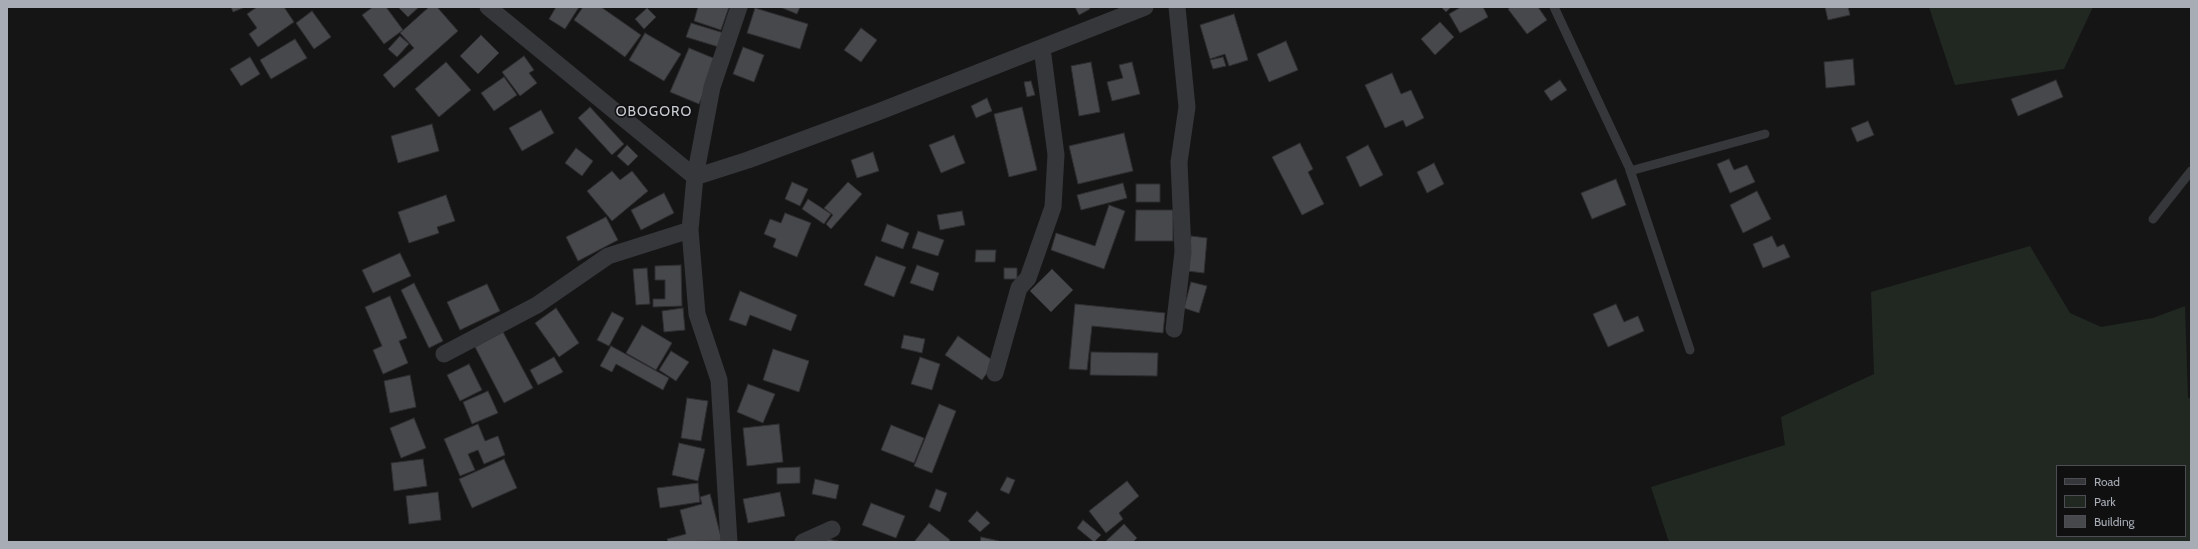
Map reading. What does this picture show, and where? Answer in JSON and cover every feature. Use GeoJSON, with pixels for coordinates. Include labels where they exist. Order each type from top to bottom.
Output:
{"type":"FeatureCollection","features":[{"type":"Feature","properties":{"kind":"street"},"geometry":{"type":"LineString","coordinates":[[488,7],[695,177]]}},
{"type":"Feature","properties":{"kind":"street"},"geometry":{"type":"LineString","coordinates":[[729,542],[719,380],[697,314],[690,230],[695,177],[712,87],[739,7]]}},
{"type":"Feature","properties":{"kind":"street"},"geometry":{"type":"LineString","coordinates":[[695,177],[878,112],[1145,7]]}},
{"type":"Feature","properties":{"kind":"street"},"geometry":{"type":"LineString","coordinates":[[1174,328],[1183,252],[1179,162],[1187,107],[1177,7]]}},
{"type":"Feature","properties":{"kind":"street"},"geometry":{"type":"LineString","coordinates":[[995,373],[1019,288],[1028,278],[1053,207],[1056,155],[1042,48]]}},
{"type":"Feature","properties":{"kind":"street"},"geometry":{"type":"LineString","coordinates":[[444,354],[537,305],[608,256],[690,230]]}},
{"type":"Feature","properties":{"kind":"street"},"geometry":{"type":"LineString","coordinates":[[803,542],[832,529]]}},
{"type":"Feature","properties":{"kind":"lane"},"geometry":{"type":"LineString","coordinates":[[1554,7],[1630,171],[1690,350]]}},
{"type":"Feature","properties":{"kind":"lane"},"geometry":{"type":"LineString","coordinates":[[1630,171],[1765,134]]}},
{"type":"Feature","properties":{"kind":"lane"},"geometry":{"type":"LineString","coordinates":[[2153,219],[2191,171]]}},
{"type":"Feature","properties":{"kind":"green space"},"geometry":{"type":"Polygon","coordinates":[[[1929,7],[2093,7],[2064,69],[1955,85],[1929,7]]]}},
{"type":"Feature","properties":{"kind":"green space"},"geometry":{"type":"Polygon","coordinates":[[[2030,246],[2070,313],[2101,327],[2153,318],[2185,306],[2188,398],[2191,398],[2191,542],[1669,542],[1651,487],[1785,445],[1781,417],[1874,374],[1871,292],[2030,246]]]}},
{"type":"Feature","properties":{"kind":"building"},"geometry":{"type":"Polygon","coordinates":[[[231,7],[245,7],[233,12],[231,7]]]}},
{"type":"Feature","properties":{"kind":"building"},"geometry":{"type":"Polygon","coordinates":[[[257,7],[284,7],[294,22],[258,47],[249,34],[257,28],[247,14],[257,7]]]}},
{"type":"Feature","properties":{"kind":"building"},"geometry":{"type":"Polygon","coordinates":[[[373,7],[386,7],[403,30],[384,44],[362,15],[373,7]]]}},
{"type":"Feature","properties":{"kind":"building"},"geometry":{"type":"Polygon","coordinates":[[[398,7],[419,7],[408,17],[398,7]]]}},
{"type":"Feature","properties":{"kind":"building"},"geometry":{"type":"Polygon","coordinates":[[[429,7],[437,7],[458,31],[394,88],[383,75],[414,48],[400,33],[429,7]]]}},
{"type":"Feature","properties":{"kind":"building"},"geometry":{"type":"Polygon","coordinates":[[[556,7],[579,7],[565,29],[549,19],[556,7]]]}},
{"type":"Feature","properties":{"kind":"building"},"geometry":{"type":"Polygon","coordinates":[[[583,7],[601,7],[641,35],[625,57],[574,20],[583,7]]]}},
{"type":"Feature","properties":{"kind":"building"},"geometry":{"type":"Polygon","coordinates":[[[698,7],[729,7],[721,30],[694,21],[698,7]]]}},
{"type":"Feature","properties":{"kind":"building"},"geometry":{"type":"Polygon","coordinates":[[[780,7],[800,7],[797,14],[780,7]]]}},
{"type":"Feature","properties":{"kind":"building"},"geometry":{"type":"Polygon","coordinates":[[[1075,7],[1089,7],[1090,9],[1079,15],[1075,7]]]}},
{"type":"Feature","properties":{"kind":"building"},"geometry":{"type":"Polygon","coordinates":[[[1441,7],[1451,7],[1446,12],[1441,7]]]}},
{"type":"Feature","properties":{"kind":"building"},"geometry":{"type":"Polygon","coordinates":[[[1461,7],[1483,7],[1488,17],[1460,33],[1449,14],[1461,7]]]}},
{"type":"Feature","properties":{"kind":"building"},"geometry":{"type":"Polygon","coordinates":[[[1511,7],[1538,7],[1547,20],[1527,34],[1508,9],[1511,7]]]}},
{"type":"Feature","properties":{"kind":"building"},"geometry":{"type":"Polygon","coordinates":[[[1825,7],[1848,7],[1850,15],[1828,20],[1825,7]]]}},
{"type":"Feature","properties":{"kind":"building"},"geometry":{"type":"Polygon","coordinates":[[[647,8],[656,17],[644,29],[635,19],[647,8]]]}},
{"type":"Feature","properties":{"kind":"building"},"geometry":{"type":"Polygon","coordinates":[[[755,8],[808,24],[800,49],[747,33],[755,8]]]}},
{"type":"Feature","properties":{"kind":"building"},"geometry":{"type":"Polygon","coordinates":[[[312,11],[331,37],[314,49],[296,23],[312,11]]]}},
{"type":"Feature","properties":{"kind":"building"},"geometry":{"type":"Polygon","coordinates":[[[1234,14],[1248,60],[1229,66],[1225,54],[1210,59],[1200,25],[1234,14]]]}},
{"type":"Feature","properties":{"kind":"building"},"geometry":{"type":"Polygon","coordinates":[[[1440,22],[1454,37],[1435,55],[1421,39],[1440,22]]]}},
{"type":"Feature","properties":{"kind":"building"},"geometry":{"type":"Polygon","coordinates":[[[691,23],[727,34],[722,48],[686,37],[691,23]]]}},
{"type":"Feature","properties":{"kind":"building"},"geometry":{"type":"Polygon","coordinates":[[[861,28],[877,40],[861,62],[844,50],[861,28]]]}},
{"type":"Feature","properties":{"kind":"building"},"geometry":{"type":"Polygon","coordinates":[[[645,33],[681,54],[664,81],[629,60],[645,33]]]}},
{"type":"Feature","properties":{"kind":"building"},"geometry":{"type":"Polygon","coordinates":[[[481,35],[499,53],[478,74],[460,56],[481,35]]]}},
{"type":"Feature","properties":{"kind":"building"},"geometry":{"type":"Polygon","coordinates":[[[400,36],[409,44],[397,57],[388,49],[400,36]]]}},
{"type":"Feature","properties":{"kind":"building"},"geometry":{"type":"Polygon","coordinates":[[[295,39],[307,58],[271,79],[260,60],[295,39]]]}},
{"type":"Feature","properties":{"kind":"building"},"geometry":{"type":"Polygon","coordinates":[[[1286,41],[1298,70],[1269,82],[1257,54],[1286,41]]]}},
{"type":"Feature","properties":{"kind":"building"},"geometry":{"type":"Polygon","coordinates":[[[743,47],[764,55],[754,82],[733,74],[743,47]]]}},
{"type":"Feature","properties":{"kind":"building"},"geometry":{"type":"Polygon","coordinates":[[[689,48],[718,60],[699,104],[670,92],[689,48]]]}},
{"type":"Feature","properties":{"kind":"building"},"geometry":{"type":"Polygon","coordinates":[[[524,56],[534,70],[529,73],[537,83],[520,96],[502,72],[524,56]]]}},
{"type":"Feature","properties":{"kind":"building"},"geometry":{"type":"Polygon","coordinates":[[[250,57],[260,74],[241,86],[230,69],[250,57]]]}},
{"type":"Feature","properties":{"kind":"building"},"geometry":{"type":"Polygon","coordinates":[[[1223,57],[1226,66],[1213,69],[1210,60],[1223,57]]]}},
{"type":"Feature","properties":{"kind":"building"},"geometry":{"type":"Polygon","coordinates":[[[1853,59],[1855,85],[1826,88],[1824,62],[1853,59]]]}},
{"type":"Feature","properties":{"kind":"building"},"geometry":{"type":"Polygon","coordinates":[[[446,62],[471,90],[439,117],[415,89],[446,62]]]}},
{"type":"Feature","properties":{"kind":"building"},"geometry":{"type":"Polygon","coordinates":[[[1091,62],[1100,112],[1079,116],[1071,66],[1091,62]]]}},
{"type":"Feature","properties":{"kind":"building"},"geometry":{"type":"Polygon","coordinates":[[[1132,62],[1140,94],[1112,101],[1107,82],[1123,78],[1119,65],[1132,62]]]}},
{"type":"Feature","properties":{"kind":"building"},"geometry":{"type":"Polygon","coordinates":[[[1392,73],[1401,94],[1411,90],[1424,118],[1406,127],[1403,120],[1385,128],[1365,85],[1392,73]]]}},
{"type":"Feature","properties":{"kind":"building"},"geometry":{"type":"Polygon","coordinates":[[[504,77],[517,95],[494,111],[481,93],[504,77]]]}},
{"type":"Feature","properties":{"kind":"building"},"geometry":{"type":"Polygon","coordinates":[[[1560,80],[1567,90],[1551,101],[1544,91],[1560,80]]]}},
{"type":"Feature","properties":{"kind":"building"},"geometry":{"type":"Polygon","coordinates":[[[2056,80],[2063,97],[2018,116],[2011,99],[2056,80]]]}},
{"type":"Feature","properties":{"kind":"building"},"geometry":{"type":"Polygon","coordinates":[[[1031,81],[1035,95],[1027,97],[1024,82],[1031,81]]]}},
{"type":"Feature","properties":{"kind":"building"},"geometry":{"type":"Polygon","coordinates":[[[987,98],[992,111],[976,118],[971,106],[987,98]]]}},
{"type":"Feature","properties":{"kind":"building"},"geometry":{"type":"Polygon","coordinates":[[[590,107],[624,144],[612,155],[578,118],[590,107]]]}},
{"type":"Feature","properties":{"kind":"building"},"geometry":{"type":"Polygon","coordinates":[[[1022,107],[1037,170],[1009,177],[994,114],[1022,107]]]}},
{"type":"Feature","properties":{"kind":"building"},"geometry":{"type":"Polygon","coordinates":[[[541,110],[554,133],[522,151],[509,128],[541,110]]]}},
{"type":"Feature","properties":{"kind":"building"},"geometry":{"type":"Polygon","coordinates":[[[1868,121],[1874,135],[1857,142],[1851,128],[1868,121]]]}},
{"type":"Feature","properties":{"kind":"building"},"geometry":{"type":"Polygon","coordinates":[[[432,124],[439,151],[398,163],[391,136],[432,124]]]}},
{"type":"Feature","properties":{"kind":"building"},"geometry":{"type":"Polygon","coordinates":[[[1124,133],[1133,171],[1078,184],[1069,146],[1124,133]]]}},
{"type":"Feature","properties":{"kind":"building"},"geometry":{"type":"Polygon","coordinates":[[[954,135],[965,163],[941,173],[929,145],[954,135]]]}},
{"type":"Feature","properties":{"kind":"building"},"geometry":{"type":"Polygon","coordinates":[[[1300,143],[1313,169],[1308,172],[1324,204],[1302,215],[1272,157],[1300,143]]]}},
{"type":"Feature","properties":{"kind":"building"},"geometry":{"type":"Polygon","coordinates":[[[627,145],[638,156],[628,166],[617,156],[627,145]]]}},
{"type":"Feature","properties":{"kind":"building"},"geometry":{"type":"Polygon","coordinates":[[[1368,145],[1383,175],[1360,187],[1346,157],[1368,145]]]}},
{"type":"Feature","properties":{"kind":"building"},"geometry":{"type":"Polygon","coordinates":[[[576,148],[593,161],[582,176],[565,163],[576,148]]]}},
{"type":"Feature","properties":{"kind":"building"},"geometry":{"type":"Polygon","coordinates":[[[873,152],[879,171],[857,178],[851,160],[873,152]]]}},
{"type":"Feature","properties":{"kind":"building"},"geometry":{"type":"Polygon","coordinates":[[[1729,159],[1734,170],[1747,165],[1755,182],[1730,193],[1717,164],[1729,159]]]}},
{"type":"Feature","properties":{"kind":"building"},"geometry":{"type":"Polygon","coordinates":[[[1434,163],[1444,184],[1427,193],[1417,172],[1434,163]]]}},
{"type":"Feature","properties":{"kind":"building"},"geometry":{"type":"Polygon","coordinates":[[[612,171],[620,180],[632,171],[648,191],[612,221],[587,191],[612,171]]]}},
{"type":"Feature","properties":{"kind":"building"},"geometry":{"type":"Polygon","coordinates":[[[1616,179],[1626,205],[1592,219],[1581,193],[1616,179]]]}},
{"type":"Feature","properties":{"kind":"building"},"geometry":{"type":"Polygon","coordinates":[[[792,182],[808,189],[800,206],[785,199],[792,182]]]}},
{"type":"Feature","properties":{"kind":"building"},"geometry":{"type":"Polygon","coordinates":[[[848,182],[862,194],[831,229],[826,224],[833,215],[824,208],[848,182]]]}},
{"type":"Feature","properties":{"kind":"building"},"geometry":{"type":"Polygon","coordinates":[[[1123,183],[1127,198],[1081,210],[1077,195],[1123,183]]]}},
{"type":"Feature","properties":{"kind":"building"},"geometry":{"type":"Polygon","coordinates":[[[1136,184],[1160,184],[1160,202],[1136,202],[1136,184]]]}},
{"type":"Feature","properties":{"kind":"building"},"geometry":{"type":"Polygon","coordinates":[[[1757,191],[1771,219],[1743,233],[1730,205],[1757,191]]]}},
{"type":"Feature","properties":{"kind":"building"},"geometry":{"type":"Polygon","coordinates":[[[664,193],[674,213],[641,230],[631,210],[664,193]]]}},
{"type":"Feature","properties":{"kind":"building"},"geometry":{"type":"Polygon","coordinates":[[[446,195],[455,221],[437,227],[439,233],[409,243],[398,212],[446,195]]]}},
{"type":"Feature","properties":{"kind":"building"},"geometry":{"type":"Polygon","coordinates":[[[808,199],[831,214],[824,224],[802,209],[808,199]]]}},
{"type":"Feature","properties":{"kind":"building"},"geometry":{"type":"Polygon","coordinates":[[[1109,205],[1125,211],[1104,269],[1051,250],[1056,233],[1095,246],[1109,205]]]}},
{"type":"Feature","properties":{"kind":"building"},"geometry":{"type":"Polygon","coordinates":[[[1136,210],[1173,210],[1173,241],[1135,241],[1136,210]]]}},
{"type":"Feature","properties":{"kind":"building"},"geometry":{"type":"Polygon","coordinates":[[[962,211],[965,225],[940,230],[937,215],[962,211]]]}},
{"type":"Feature","properties":{"kind":"building"},"geometry":{"type":"Polygon","coordinates":[[[785,213],[811,223],[797,257],[773,247],[776,239],[764,234],[770,219],[781,223],[785,213]]]}},
{"type":"Feature","properties":{"kind":"building"},"geometry":{"type":"Polygon","coordinates":[[[606,217],[618,240],[578,261],[566,237],[606,217]]]}},
{"type":"Feature","properties":{"kind":"building"},"geometry":{"type":"Polygon","coordinates":[[[887,224],[909,233],[903,249],[881,241],[887,224]]]}},
{"type":"Feature","properties":{"kind":"building"},"geometry":{"type":"Polygon","coordinates":[[[918,231],[944,240],[938,256],[912,248],[918,231]]]}},
{"type":"Feature","properties":{"kind":"building"},"geometry":{"type":"Polygon","coordinates":[[[1191,236],[1207,238],[1204,273],[1187,271],[1191,236]]]}},
{"type":"Feature","properties":{"kind":"building"},"geometry":{"type":"Polygon","coordinates":[[[1772,236],[1777,247],[1784,244],[1790,257],[1763,268],[1753,244],[1772,236]]]}},
{"type":"Feature","properties":{"kind":"building"},"geometry":{"type":"Polygon","coordinates":[[[976,250],[996,250],[995,262],[975,262],[976,250]]]}},
{"type":"Feature","properties":{"kind":"building"},"geometry":{"type":"Polygon","coordinates":[[[400,253],[411,276],[373,293],[362,270],[400,253]]]}},
{"type":"Feature","properties":{"kind":"building"},"geometry":{"type":"Polygon","coordinates":[[[876,256],[906,267],[894,297],[864,285],[876,256]]]}},
{"type":"Feature","properties":{"kind":"building"},"geometry":{"type":"Polygon","coordinates":[[[681,265],[682,306],[653,307],[653,299],[665,299],[665,280],[655,280],[655,266],[681,265]]]}},
{"type":"Feature","properties":{"kind":"building"},"geometry":{"type":"Polygon","coordinates":[[[917,265],[939,273],[933,291],[910,283],[917,265]]]}},
{"type":"Feature","properties":{"kind":"building"},"geometry":{"type":"Polygon","coordinates":[[[647,268],[650,304],[636,305],[633,269],[647,268]]]}},
{"type":"Feature","properties":{"kind":"building"},"geometry":{"type":"Polygon","coordinates":[[[1004,268],[1017,268],[1017,279],[1004,279],[1004,268]]]}},
{"type":"Feature","properties":{"kind":"building"},"geometry":{"type":"Polygon","coordinates":[[[1052,269],[1073,290],[1051,312],[1030,291],[1052,269]]]}},
{"type":"Feature","properties":{"kind":"building"},"geometry":{"type":"Polygon","coordinates":[[[1191,282],[1207,286],[1199,313],[1184,308],[1191,282]]]}},
{"type":"Feature","properties":{"kind":"building"},"geometry":{"type":"Polygon","coordinates":[[[414,283],[443,341],[429,348],[401,290],[414,283]]]}},
{"type":"Feature","properties":{"kind":"building"},"geometry":{"type":"Polygon","coordinates":[[[487,284],[500,311],[460,330],[447,302],[487,284]]]}},
{"type":"Feature","properties":{"kind":"building"},"geometry":{"type":"Polygon","coordinates":[[[740,291],[797,315],[791,331],[750,315],[746,326],[729,320],[740,291]]]}},
{"type":"Feature","properties":{"kind":"building"},"geometry":{"type":"Polygon","coordinates":[[[390,296],[407,338],[399,341],[408,363],[383,374],[373,350],[382,346],[365,307],[390,296]]]}},
{"type":"Feature","properties":{"kind":"building"},"geometry":{"type":"Polygon","coordinates":[[[1075,304],[1165,313],[1163,333],[1092,326],[1087,370],[1069,369],[1075,304]]]}},
{"type":"Feature","properties":{"kind":"building"},"geometry":{"type":"Polygon","coordinates":[[[1616,304],[1624,322],[1638,316],[1644,331],[1608,347],[1593,314],[1616,304]]]}},
{"type":"Feature","properties":{"kind":"building"},"geometry":{"type":"Polygon","coordinates":[[[556,308],[579,343],[559,357],[535,323],[556,308]]]}},
{"type":"Feature","properties":{"kind":"building"},"geometry":{"type":"Polygon","coordinates":[[[683,308],[685,330],[664,332],[662,311],[683,308]]]}},
{"type":"Feature","properties":{"kind":"building"},"geometry":{"type":"Polygon","coordinates":[[[612,312],[624,318],[609,346],[597,340],[612,312]]]}},
{"type":"Feature","properties":{"kind":"building"},"geometry":{"type":"Polygon","coordinates":[[[642,325],[672,343],[656,370],[626,353],[642,325]]]}},
{"type":"Feature","properties":{"kind":"building"},"geometry":{"type":"Polygon","coordinates":[[[503,332],[533,388],[504,403],[475,347],[503,332]]]}},
{"type":"Feature","properties":{"kind":"building"},"geometry":{"type":"Polygon","coordinates":[[[904,335],[925,339],[922,353],[901,348],[904,335]]]}},
{"type":"Feature","properties":{"kind":"building"},"geometry":{"type":"Polygon","coordinates":[[[958,336],[995,362],[982,380],[945,355],[958,336]]]}},
{"type":"Feature","properties":{"kind":"building"},"geometry":{"type":"Polygon","coordinates":[[[611,346],[669,378],[663,390],[616,364],[612,372],[600,366],[611,346]]]}},
{"type":"Feature","properties":{"kind":"building"},"geometry":{"type":"Polygon","coordinates":[[[773,349],[809,361],[799,392],[763,380],[773,349]]]}},
{"type":"Feature","properties":{"kind":"building"},"geometry":{"type":"Polygon","coordinates":[[[671,351],[689,362],[676,381],[659,370],[671,351]]]}},
{"type":"Feature","properties":{"kind":"building"},"geometry":{"type":"Polygon","coordinates":[[[1091,352],[1158,353],[1157,376],[1090,375],[1091,352]]]}},
{"type":"Feature","properties":{"kind":"building"},"geometry":{"type":"Polygon","coordinates":[[[554,357],[563,372],[538,385],[530,370],[554,357]]]}},
{"type":"Feature","properties":{"kind":"building"},"geometry":{"type":"Polygon","coordinates":[[[920,357],[940,364],[932,390],[911,384],[920,357]]]}},
{"type":"Feature","properties":{"kind":"building"},"geometry":{"type":"Polygon","coordinates":[[[469,364],[482,390],[460,401],[447,375],[469,364]]]}},
{"type":"Feature","properties":{"kind":"building"},"geometry":{"type":"Polygon","coordinates":[[[410,375],[416,407],[390,413],[384,381],[410,375]]]}},
{"type":"Feature","properties":{"kind":"building"},"geometry":{"type":"Polygon","coordinates":[[[748,384],[775,394],[763,423],[737,412],[748,384]]]}},
{"type":"Feature","properties":{"kind":"building"},"geometry":{"type":"Polygon","coordinates":[[[488,391],[498,413],[472,424],[463,402],[488,391]]]}},
{"type":"Feature","properties":{"kind":"building"},"geometry":{"type":"Polygon","coordinates":[[[687,398],[708,401],[701,441],[681,438],[687,398]]]}},
{"type":"Feature","properties":{"kind":"building"},"geometry":{"type":"Polygon","coordinates":[[[939,404],[956,411],[932,473],[914,466],[939,404]]]}},
{"type":"Feature","properties":{"kind":"building"},"geometry":{"type":"Polygon","coordinates":[[[414,418],[426,448],[401,458],[390,428],[414,418]]]}},
{"type":"Feature","properties":{"kind":"building"},"geometry":{"type":"Polygon","coordinates":[[[478,424],[485,441],[498,436],[505,455],[484,464],[478,450],[468,454],[475,470],[460,476],[444,439],[478,424]]]}},
{"type":"Feature","properties":{"kind":"building"},"geometry":{"type":"Polygon","coordinates":[[[779,424],[783,462],[747,466],[743,428],[779,424]]]}},
{"type":"Feature","properties":{"kind":"building"},"geometry":{"type":"Polygon","coordinates":[[[891,425],[924,438],[914,463],[881,450],[891,425]]]}},
{"type":"Feature","properties":{"kind":"building"},"geometry":{"type":"Polygon","coordinates":[[[679,443],[705,449],[698,481],[672,475],[679,443]]]}},
{"type":"Feature","properties":{"kind":"building"},"geometry":{"type":"Polygon","coordinates":[[[423,459],[427,486],[394,491],[391,463],[423,459]]]}},
{"type":"Feature","properties":{"kind":"building"},"geometry":{"type":"Polygon","coordinates":[[[504,459],[517,488],[472,508],[459,479],[504,459]]]}},
{"type":"Feature","properties":{"kind":"building"},"geometry":{"type":"Polygon","coordinates":[[[800,467],[800,483],[777,484],[777,468],[800,467]]]}},
{"type":"Feature","properties":{"kind":"building"},"geometry":{"type":"Polygon","coordinates":[[[1007,477],[1015,480],[1009,494],[1000,490],[1007,477]]]}},
{"type":"Feature","properties":{"kind":"building"},"geometry":{"type":"Polygon","coordinates":[[[815,479],[839,485],[836,499],[812,494],[815,479]]]}},
{"type":"Feature","properties":{"kind":"building"},"geometry":{"type":"Polygon","coordinates":[[[1127,481],[1139,496],[1119,513],[1123,519],[1106,533],[1089,511],[1127,481]]]}},
{"type":"Feature","properties":{"kind":"building"},"geometry":{"type":"Polygon","coordinates":[[[698,483],[700,502],[660,508],[657,488],[698,483]]]}},
{"type":"Feature","properties":{"kind":"building"},"geometry":{"type":"Polygon","coordinates":[[[936,489],[947,493],[940,512],[929,507],[936,489]]]}},
{"type":"Feature","properties":{"kind":"building"},"geometry":{"type":"Polygon","coordinates":[[[438,492],[441,520],[409,524],[406,496],[438,492]]]}},
{"type":"Feature","properties":{"kind":"building"},"geometry":{"type":"Polygon","coordinates":[[[780,492],[785,516],[748,523],[743,499],[780,492]]]}},
{"type":"Feature","properties":{"kind":"building"},"geometry":{"type":"Polygon","coordinates":[[[710,494],[722,541],[668,542],[667,539],[686,534],[680,510],[702,504],[700,497],[710,494]]]}},
{"type":"Feature","properties":{"kind":"building"},"geometry":{"type":"Polygon","coordinates":[[[871,503],[905,516],[896,538],[862,525],[871,503]]]}},
{"type":"Feature","properties":{"kind":"building"},"geometry":{"type":"Polygon","coordinates":[[[977,511],[990,523],[980,532],[968,521],[977,511]]]}},
{"type":"Feature","properties":{"kind":"building"},"geometry":{"type":"Polygon","coordinates":[[[1083,520],[1101,535],[1094,542],[1077,528],[1083,520]]]}},
{"type":"Feature","properties":{"kind":"building"},"geometry":{"type":"Polygon","coordinates":[[[929,523],[950,540],[949,542],[914,542],[929,523]]]}},
{"type":"Feature","properties":{"kind":"building"},"geometry":{"type":"Polygon","coordinates":[[[1124,524],[1137,538],[1133,542],[1105,542],[1124,524]]]}},
{"type":"Feature","properties":{"kind":"building"},"geometry":{"type":"Polygon","coordinates":[[[981,537],[999,541],[999,542],[980,542],[981,537]]]}},
{"type":"Feature","properties":{"kind":"building"},"geometry":{"type":"Polygon","coordinates":[[[823,538],[842,542],[822,542],[823,538]]]}},
{"type":"Feature","properties":{"kind":"district","name":"OBOGORO"},"geometry":{"type":"Point","coordinates":[654,112]}}]}
